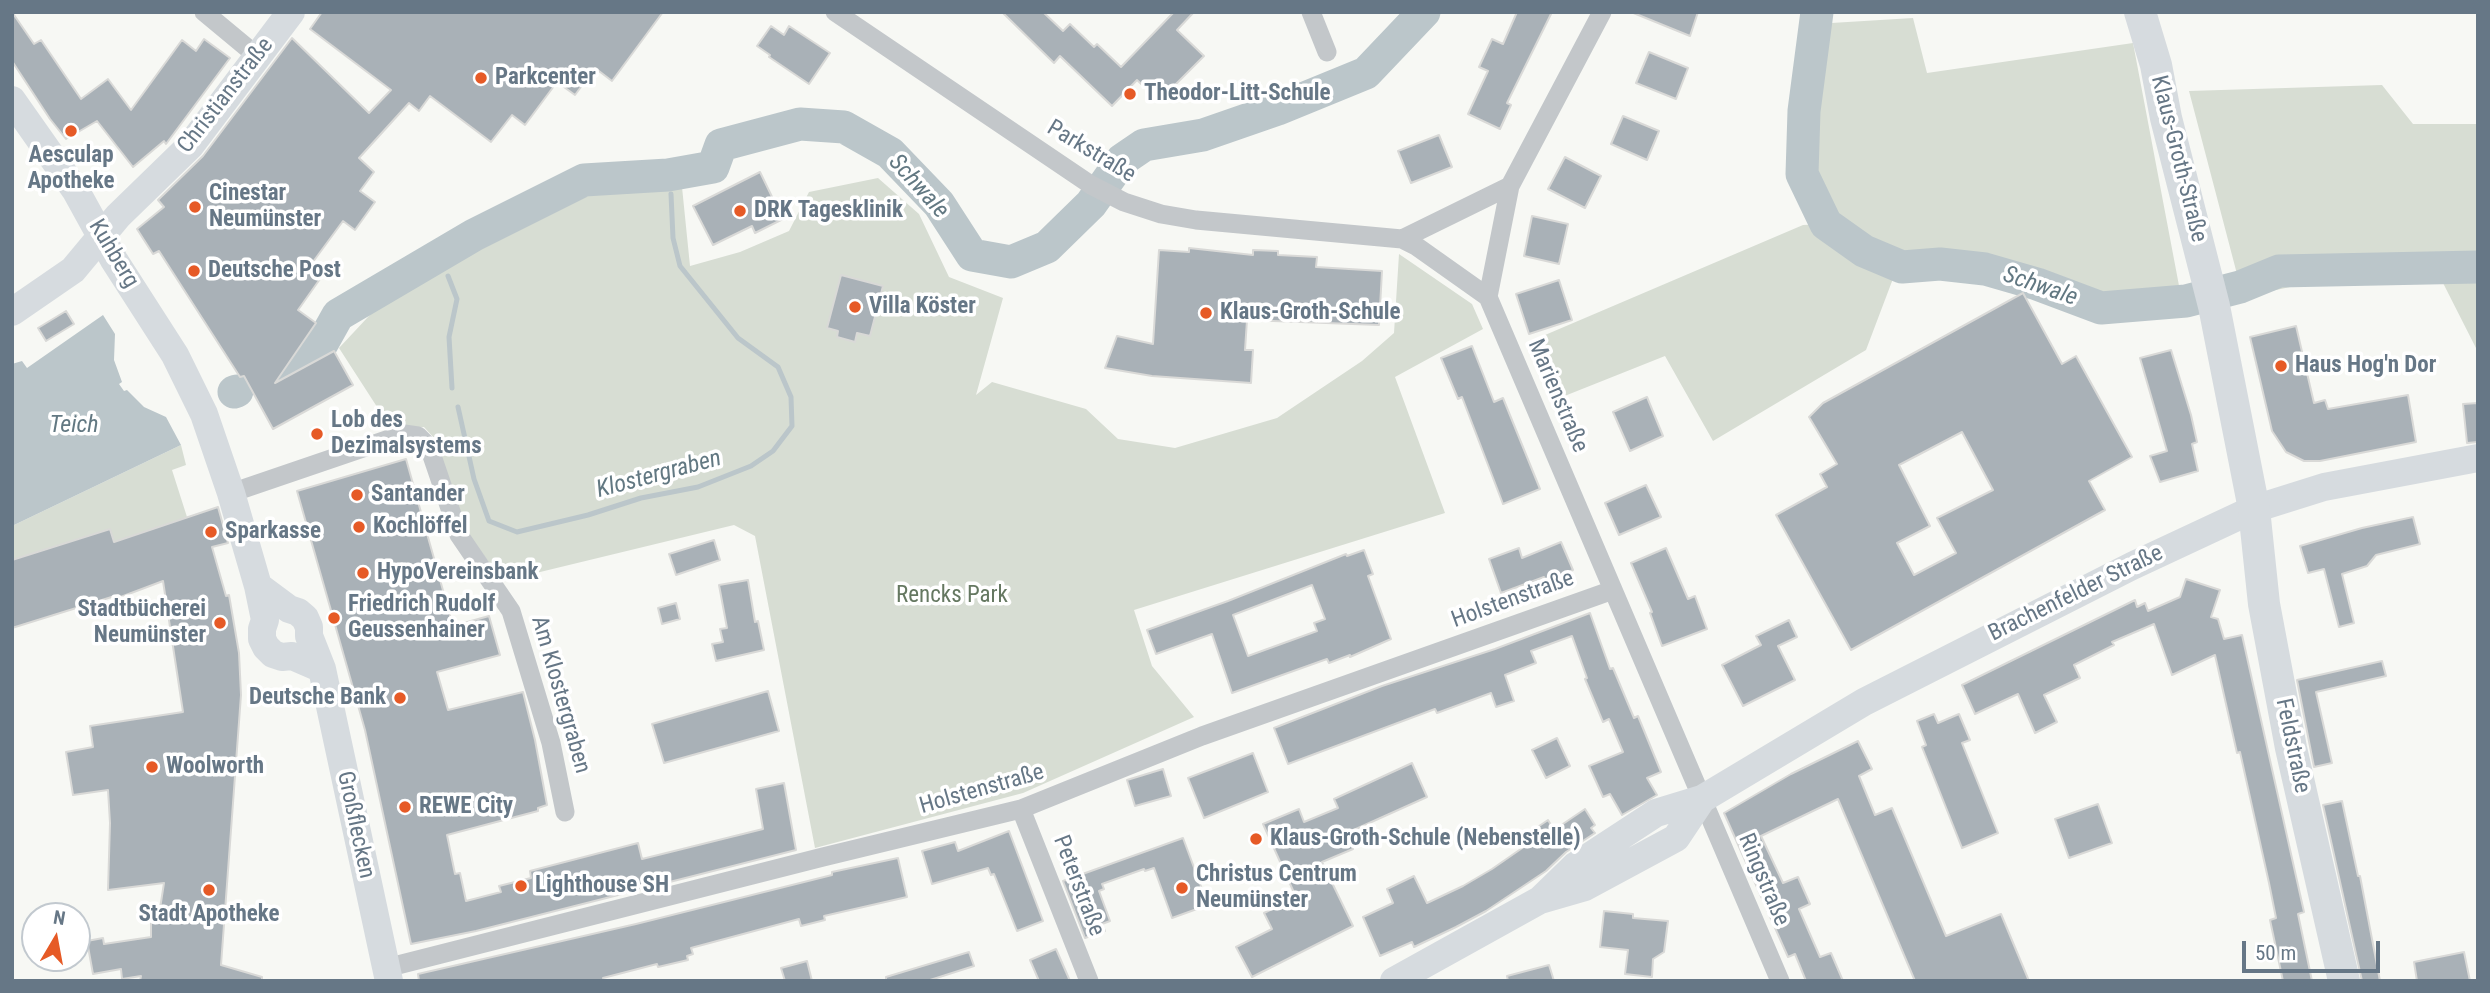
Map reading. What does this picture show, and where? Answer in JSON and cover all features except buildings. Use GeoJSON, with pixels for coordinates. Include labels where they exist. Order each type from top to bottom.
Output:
{"type":"FeatureCollection","features":[{"type":"Feature","properties":{"kind":"main road","name":"Klaus-Groth-Straße"},"geometry":{"type":"LineString","coordinates":[[2140,12],[2156,65],[2166,118],[2214,306],[2254,509]]}},
{"type":"Feature","properties":{"kind":"main road","name":"Feldstraße"},"geometry":{"type":"LineString","coordinates":[[2254,509],[2264,604],[2291,748],[2344,981]]}},
{"type":"Feature","properties":{"kind":"street"},"geometry":{"type":"LineString","coordinates":[[204,12],[257,56]]}},
{"type":"Feature","properties":{"kind":"street","name":"Christianstraße"},"geometry":{"type":"LineString","coordinates":[[12,312],[73,270],[118,216],[202,132],[291,12]]}},
{"type":"Feature","properties":{"kind":"street","name":"Parkstraße"},"geometry":{"type":"LineString","coordinates":[[835,12],[1091,185],[1114,197],[1161,214],[1196,220],[1402,239]]}},
{"type":"Feature","properties":{"kind":"street"},"geometry":{"type":"LineString","coordinates":[[1311,12],[1327,52]]}},
{"type":"Feature","properties":{"kind":"street"},"geometry":{"type":"LineString","coordinates":[[1402,239],[1488,297],[1510,186],[1602,12]]}},
{"type":"Feature","properties":{"kind":"street","name":"Kuhberg"},"geometry":{"type":"LineString","coordinates":[[12,100],[76,191],[101,237],[175,355],[204,414]]}},
{"type":"Feature","properties":{"kind":"street"},"geometry":{"type":"LineString","coordinates":[[1402,239],[1510,186]]}},
{"type":"Feature","properties":{"kind":"street","name":"Marienstraße"},"geometry":{"type":"LineString","coordinates":[[1488,297],[1702,799]]}},
{"type":"Feature","properties":{"kind":"street","name":"Großflecken"},"geometry":{"type":"LineString","coordinates":[[204,414],[258,586],[277,615],[298,612],[309,627],[301,646],[322,669],[387,974]]}},
{"type":"Feature","properties":{"kind":"street","name":"Am Klostergraben"},"geometry":{"type":"LineString","coordinates":[[231,493],[404,434],[418,436],[429,447],[459,536],[511,611],[551,743],[565,812]]}},
{"type":"Feature","properties":{"kind":"street","name":"Brachenfelder Straße"},"geometry":{"type":"LineString","coordinates":[[1394,981],[1540,900],[1585,887],[1676,838],[1702,799],[1849,710],[2132,566],[2254,509],[2324,488],[2478,458]]}},
{"type":"Feature","properties":{"kind":"street","name":"Holstenstraße"},"geometry":{"type":"LineString","coordinates":[[387,974],[823,857],[1021,809],[1202,736],[1613,590]]}},
{"type":"Feature","properties":{"kind":"street"},"geometry":{"type":"LineString","coordinates":[[277,615],[262,629],[262,639],[266,647],[273,654],[282,657],[301,646]]}},
{"type":"Feature","properties":{"kind":"street","name":"Ringstraße"},"geometry":{"type":"LineString","coordinates":[[1702,799],[1780,981]]}},
{"type":"Feature","properties":{"kind":"street","name":"Peterstraße"},"geometry":{"type":"LineString","coordinates":[[1021,809],[1088,981]]}},
{"type":"Feature","properties":{"kind":"green space"},"geometry":{"type":"Polygon","coordinates":[[[1913,18],[1927,73],[2133,43],[2184,312],[2090,315],[2030,287],[1981,273],[1894,276],[1866,350],[1713,441],[1665,356],[1552,401],[1531,341],[1803,225],[1825,224],[1802,174],[1804,111],[1815,24],[1913,18]]]}},
{"type":"Feature","properties":{"kind":"green space"},"geometry":{"type":"Polygon","coordinates":[[[2382,85],[2413,124],[2478,124],[2478,352],[2442,281],[2309,283],[2243,297],[2189,91],[2382,85]]]}},
{"type":"Feature","properties":{"kind":"green space","name":"Rencks Park"},"geometry":{"type":"Polygon","coordinates":[[[878,178],[919,214],[949,277],[1003,298],[976,395],[992,382],[1086,409],[1118,439],[1175,448],[1277,418],[1362,361],[1394,333],[1399,254],[1472,304],[1483,329],[1395,377],[1445,513],[1134,610],[1152,666],[1194,717],[1023,793],[815,848],[755,536],[734,525],[503,581],[463,528],[434,438],[424,427],[390,427],[339,348],[382,302],[474,240],[590,190],[645,186],[682,187],[690,266],[740,252],[789,231],[809,192],[878,178]]]}},
{"type":"Feature","properties":{"kind":"green space"},"geometry":{"type":"Polygon","coordinates":[[[181,445],[186,465],[172,470],[187,517],[114,542],[110,529],[12,560],[12,526],[181,445]]]}},
{"type":"Feature","properties":{"kind":"water","name":"Teich"},"geometry":{"type":"Polygon","coordinates":[[[103,315],[115,334],[114,360],[122,382],[119,384],[144,407],[166,417],[181,445],[12,526],[12,364],[22,361],[27,368],[103,315]]]}},
{"type":"Feature","properties":{"kind":"waterway","name":"Schwale"},"geometry":{"type":"LineString","coordinates":[[269,376],[319,349],[338,315],[474,235],[584,180],[668,175],[713,167],[721,145],[800,124],[844,127],[890,153],[939,204],[972,255],[1011,262],[1047,247],[1091,204],[1122,160],[1144,145],[1203,135],[1278,109],[1366,73],[1424,12]]}},
{"type":"Feature","properties":{"kind":"waterway","name":"Schwale"},"geometry":{"type":"LineString","coordinates":[[1817,12],[1804,111],[1802,174],[1826,224],[1864,251],[1902,267],[1940,264],[1985,269],[2037,284],[2101,308],[2186,301],[2240,287],[2279,271],[2478,267]]}},
{"type":"Feature","properties":{"kind":"waterway","name":"Klostergraben"},"geometry":{"type":"LineString","coordinates":[[458,407],[474,479],[489,521],[517,532],[588,515],[641,498],[698,487],[751,466],[773,451],[792,426],[791,397],[778,367],[738,338],[680,266],[673,238],[671,194]]}},
{"type":"Feature","properties":{"kind":"waterway","name":"Klostergraben"},"geometry":{"type":"LineString","coordinates":[[448,276],[457,299],[449,337],[452,388]]}},
{"type":"Feature","properties":{"kind":"place","name":"Parkcenter"},"geometry":{"type":"Point","coordinates":[481,78]}},
{"type":"Feature","properties":{"kind":"place","name":"Theodor-Litt-Schule"},"geometry":{"type":"Point","coordinates":[1130,94]}},
{"type":"Feature","properties":{"kind":"place","name":"Aesculap Apotheke"},"geometry":{"type":"Point","coordinates":[71,131]}},
{"type":"Feature","properties":{"kind":"place","name":"Cinestar Neumünster"},"geometry":{"type":"Point","coordinates":[195,207]}},
{"type":"Feature","properties":{"kind":"place","name":"DRK Tagesklinik"},"geometry":{"type":"Point","coordinates":[740,211]}},
{"type":"Feature","properties":{"kind":"place","name":"Deutsche Post"},"geometry":{"type":"Point","coordinates":[194,271]}},
{"type":"Feature","properties":{"kind":"place","name":"Villa Köster"},"geometry":{"type":"Point","coordinates":[855,307]}},
{"type":"Feature","properties":{"kind":"place","name":"Klaus-Groth-Schule"},"geometry":{"type":"Point","coordinates":[1206,313]}},
{"type":"Feature","properties":{"kind":"place","name":"Haus Hog'n Dor"},"geometry":{"type":"Point","coordinates":[2281,366]}},
{"type":"Feature","properties":{"kind":"place","name":"Lob des Dezimalsystems"},"geometry":{"type":"Point","coordinates":[317,434]}},
{"type":"Feature","properties":{"kind":"place","name":"Santander"},"geometry":{"type":"Point","coordinates":[357,495]}},
{"type":"Feature","properties":{"kind":"place","name":"Kochlöffel"},"geometry":{"type":"Point","coordinates":[359,527]}},
{"type":"Feature","properties":{"kind":"place","name":"Sparkasse"},"geometry":{"type":"Point","coordinates":[211,532]}},
{"type":"Feature","properties":{"kind":"place","name":"HypoVereinsbank"},"geometry":{"type":"Point","coordinates":[363,573]}},
{"type":"Feature","properties":{"kind":"place","name":"Friedrich Rudolf Geussenhainer"},"geometry":{"type":"Point","coordinates":[334,618]}},
{"type":"Feature","properties":{"kind":"place","name":"Stadtbücherei Neumünster"},"geometry":{"type":"Point","coordinates":[220,623]}},
{"type":"Feature","properties":{"kind":"place","name":"Deutsche Bank"},"geometry":{"type":"Point","coordinates":[400,698]}},
{"type":"Feature","properties":{"kind":"place","name":"Woolworth"},"geometry":{"type":"Point","coordinates":[152,767]}},
{"type":"Feature","properties":{"kind":"place","name":"REWE City"},"geometry":{"type":"Point","coordinates":[405,807]}},
{"type":"Feature","properties":{"kind":"place","name":"Klaus-Groth-Schule (Nebenstelle)"},"geometry":{"type":"Point","coordinates":[1256,839]}},
{"type":"Feature","properties":{"kind":"place","name":"Lighthouse SH"},"geometry":{"type":"Point","coordinates":[521,886]}},
{"type":"Feature","properties":{"kind":"place","name":"Christus Centrum Neumünster"},"geometry":{"type":"Point","coordinates":[1182,888]}},
{"type":"Feature","properties":{"kind":"place","name":"Stadt Apotheke"},"geometry":{"type":"Point","coordinates":[209,890]}}]}
